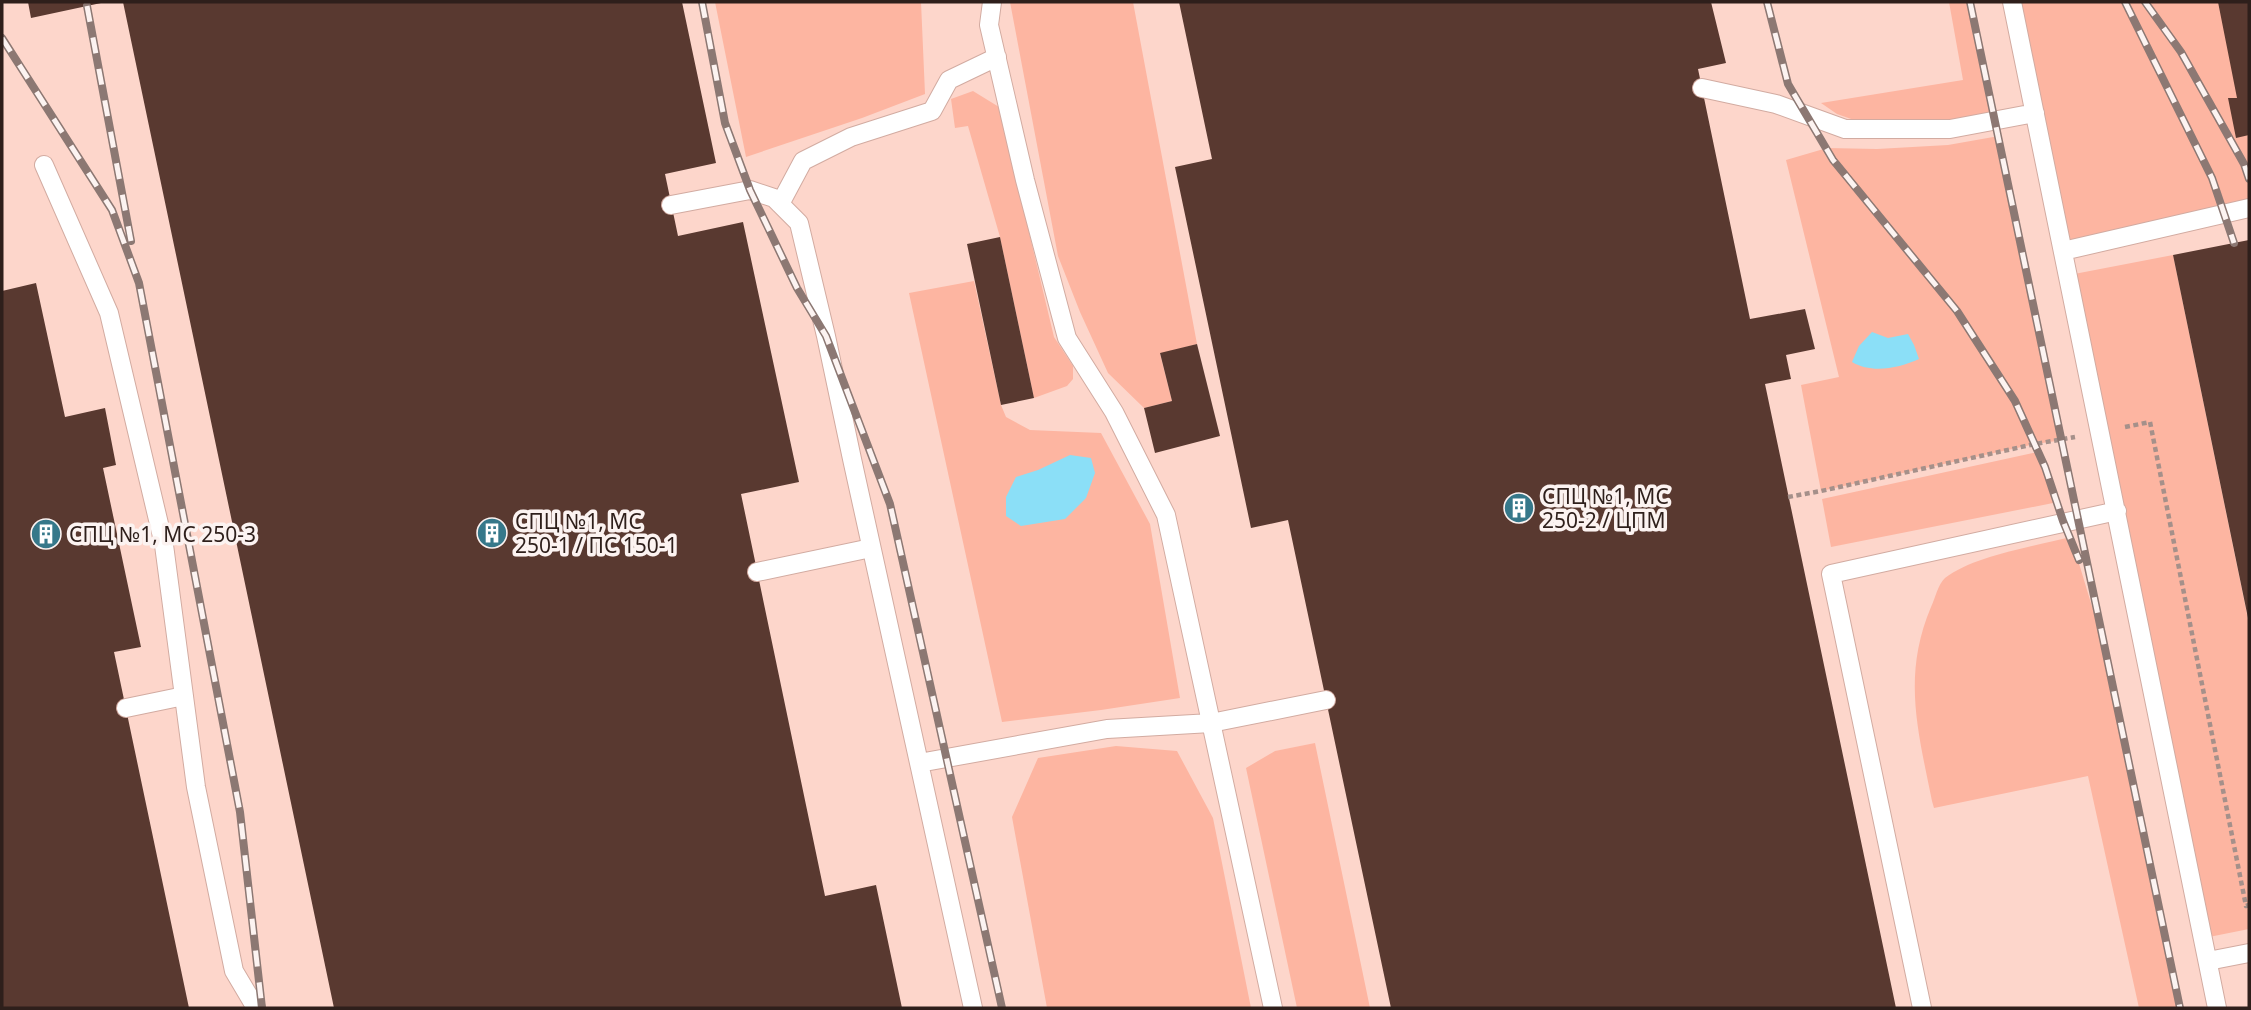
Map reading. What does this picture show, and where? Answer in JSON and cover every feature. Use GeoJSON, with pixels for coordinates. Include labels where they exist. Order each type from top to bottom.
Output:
{"type":"FeatureCollection","features":[{"type":"Feature","properties":{"kind":"lane"},"geometry":{"type":"LineString","coordinates":[[992,2],[989,25],[1025,180],[1067,338],[1114,412],[1166,515],[1273,1008]]}},
{"type":"Feature","properties":{"kind":"lane"},"geometry":{"type":"LineString","coordinates":[[2012,2],[2118,511],[2217,1008]]}},
{"type":"Feature","properties":{"kind":"lane"},"geometry":{"type":"LineString","coordinates":[[780,204],[803,161],[851,137],[932,111],[949,80],[997,57]]}},
{"type":"Feature","properties":{"kind":"lane"},"geometry":{"type":"LineString","coordinates":[[1702,88],[1776,104],[1845,129],[1950,129],[2035,113]]}},
{"type":"Feature","properties":{"kind":"lane"},"geometry":{"type":"LineString","coordinates":[[44,165],[109,313],[164,545],[196,787],[234,971],[256,1008]]}},
{"type":"Feature","properties":{"kind":"lane"},"geometry":{"type":"LineString","coordinates":[[671,205],[750,190],[774,198],[799,223],[972,1008]]}},
{"type":"Feature","properties":{"kind":"lane"},"geometry":{"type":"LineString","coordinates":[[2063,251],[2249,208]]}},
{"type":"Feature","properties":{"kind":"lane"},"geometry":{"type":"LineString","coordinates":[[1922,1008],[1830,574],[2118,511]]}},
{"type":"Feature","properties":{"kind":"lane"},"geometry":{"type":"LineString","coordinates":[[757,572],[871,548]]}},
{"type":"Feature","properties":{"kind":"lane"},"geometry":{"type":"LineString","coordinates":[[126,708],[184,696]]}},
{"type":"Feature","properties":{"kind":"lane"},"geometry":{"type":"LineString","coordinates":[[919,763],[1107,729],[1211,723],[1326,700]]}},
{"type":"Feature","properties":{"kind":"lane"},"geometry":{"type":"LineString","coordinates":[[2208,961],[2249,953]]}},
{"type":"Feature","properties":{"kind":"shaded area"},"geometry":{"type":"Polygon","coordinates":[[[2,2],[2249,2],[2249,1008],[2,1008],[2,2]]]}},
{"type":"Feature","properties":{"kind":"shaded area"},"geometry":{"type":"Polygon","coordinates":[[[715,2],[921,2],[925,94],[746,157],[715,2]]]}},
{"type":"Feature","properties":{"kind":"shaded area"},"geometry":{"type":"Polygon","coordinates":[[[1010,2],[1133,2],[1197,344],[1160,354],[1172,401],[1144,408],[1108,373],[1080,312],[1058,256],[1010,2]]]}},
{"type":"Feature","properties":{"kind":"shaded area"},"geometry":{"type":"Polygon","coordinates":[[[1949,2],[1970,2],[1994,116],[1950,123],[1854,120],[1837,114],[1821,103],[1963,80],[1949,2]]]}},
{"type":"Feature","properties":{"kind":"shaded area"},"geometry":{"type":"Polygon","coordinates":[[[2012,2],[2249,2],[2249,208],[2063,251],[2012,2]]]}},
{"type":"Feature","properties":{"kind":"shaded area"},"geometry":{"type":"Polygon","coordinates":[[[973,91],[999,107],[1054,337],[1073,366],[1073,379],[1067,386],[1034,398],[1000,237],[968,126],[955,128],[951,99],[973,91]]]}},
{"type":"Feature","properties":{"kind":"shaded area"},"geometry":{"type":"Polygon","coordinates":[[[1999,136],[2063,440],[1821,491],[1801,385],[1839,377],[1786,160],[1827,148],[1877,149],[1948,145],[1999,136]]]}},
{"type":"Feature","properties":{"kind":"shaded area"},"geometry":{"type":"Polygon","coordinates":[[[2173,255],[2249,624],[2249,929],[2204,938],[2069,275],[2173,255]]]}},
{"type":"Feature","properties":{"kind":"shaded area"},"geometry":{"type":"Polygon","coordinates":[[[974,281],[1001,405],[1006,417],[1030,430],[1101,433],[1150,524],[1180,698],[1002,722],[909,293],[974,281]]]}},
{"type":"Feature","properties":{"kind":"shaded area"},"geometry":{"type":"Polygon","coordinates":[[[2038,452],[2058,502],[1831,547],[1822,499],[2038,452]]]}},
{"type":"Feature","properties":{"kind":"shaded area"},"geometry":{"type":"Polygon","coordinates":[[[2071,537],[2109,663],[2180,1008],[2139,1008],[2088,776],[1934,808],[1932,801],[1918,727],[1915,680],[1922,632],[1940,584],[1957,570],[1971,564],[2071,537]]]}},
{"type":"Feature","properties":{"kind":"shaded area"},"geometry":{"type":"Polygon","coordinates":[[[1315,743],[1370,1008],[1297,1008],[1246,768],[1275,751],[1315,743]]]}},
{"type":"Feature","properties":{"kind":"shaded area"},"geometry":{"type":"Polygon","coordinates":[[[1116,746],[1177,751],[1213,818],[1251,1008],[1047,1008],[1012,817],[1038,758],[1116,746]]]}},
{"type":"Feature","properties":{"kind":"water"},"geometry":{"type":"Polygon","coordinates":[[[1872,332],[1888,338],[1908,334],[1919,359],[1903,365],[1877,369],[1852,362],[1859,346],[1872,332]]]}},
{"type":"Feature","properties":{"kind":"water"},"geometry":{"type":"Polygon","coordinates":[[[1070,455],[1091,458],[1095,473],[1086,498],[1065,519],[1021,526],[1006,516],[1006,497],[1016,477],[1070,455]]]}},
{"type":"Feature","properties":{"kind":"building"},"geometry":{"type":"Polygon","coordinates":[[[28,2],[101,2],[101,3],[31,18],[28,2]]]}},
{"type":"Feature","properties":{"kind":"building","name":"СПЦ №1, МС 250-1 / ПС 150-1"},"geometry":{"type":"Polygon","coordinates":[[[123,2],[682,2],[716,163],[665,174],[678,236],[743,222],[799,482],[741,494],[825,896],[876,885],[902,1008],[334,1008],[123,2]]]}},
{"type":"Feature","properties":{"kind":"building","name":"СПЦ №1, МС 250-2 / ЦПМ"},"geometry":{"type":"Polygon","coordinates":[[[1179,2],[1711,2],[1726,63],[1698,69],[1750,319],[1805,309],[1815,349],[1786,355],[1791,379],[1765,384],[1896,1008],[1391,1008],[1288,520],[1251,528],[1175,167],[1212,159],[1179,2]]]}},
{"type":"Feature","properties":{"kind":"building"},"geometry":{"type":"Polygon","coordinates":[[[2218,2],[2249,2],[2249,135],[2236,138],[2228,98],[2237,98],[2218,2]]]}},
{"type":"Feature","properties":{"kind":"building"},"geometry":{"type":"Polygon","coordinates":[[[1000,237],[1034,398],[1001,405],[967,244],[1000,237]]]}},
{"type":"Feature","properties":{"kind":"building"},"geometry":{"type":"Polygon","coordinates":[[[2249,240],[2249,618],[2248,618],[2173,255],[2249,240]]]}},
{"type":"Feature","properties":{"kind":"building","name":"СПЦ №1, МС 250-3"},"geometry":{"type":"Polygon","coordinates":[[[36,283],[65,417],[105,408],[116,465],[103,468],[141,647],[114,652],[189,1008],[2,1008],[2,291],[36,283]]]}},
{"type":"Feature","properties":{"kind":"building"},"geometry":{"type":"Polygon","coordinates":[[[1197,344],[1220,436],[1155,453],[1144,408],[1172,401],[1160,353],[1197,344]]]}},
{"type":"Feature","properties":{"kind":"railway"},"geometry":{"type":"LineString","coordinates":[[702,2],[725,123],[750,190],[797,288],[826,336],[890,504],[1002,1008]]}},
{"type":"Feature","properties":{"kind":"railway"},"geometry":{"type":"LineString","coordinates":[[1767,2],[1788,84],[1833,160],[1957,311],[2015,401],[2045,467],[2079,560]]}},
{"type":"Feature","properties":{"kind":"railway"},"geometry":{"type":"LineString","coordinates":[[1970,2],[2180,1008]]}},
{"type":"Feature","properties":{"kind":"railway"},"geometry":{"type":"LineString","coordinates":[[2125,2],[2212,178],[2234,243]]}},
{"type":"Feature","properties":{"kind":"railway"},"geometry":{"type":"LineString","coordinates":[[2145,2],[2181,52],[2244,164],[2249,179]]}},
{"type":"Feature","properties":{"kind":"railway"},"geometry":{"type":"LineString","coordinates":[[87,6],[131,241]]}},
{"type":"Feature","properties":{"kind":"railway"},"geometry":{"type":"LineString","coordinates":[[2,38],[112,210],[139,283],[240,812],[262,1008]]}},
{"type":"Feature","properties":{"kind":"place","name":"СПЦ №1, МС 250-2 / ЦПМ"},"geometry":{"type":"Point","coordinates":[1519,508]}},
{"type":"Feature","properties":{"kind":"place","name":"СПЦ №1, МС 250-1 / ПС 150-1"},"geometry":{"type":"Point","coordinates":[492,533]}},
{"type":"Feature","properties":{"kind":"place","name":"СПЦ №1, МС 250-3"},"geometry":{"type":"Point","coordinates":[46,534]}}]}
